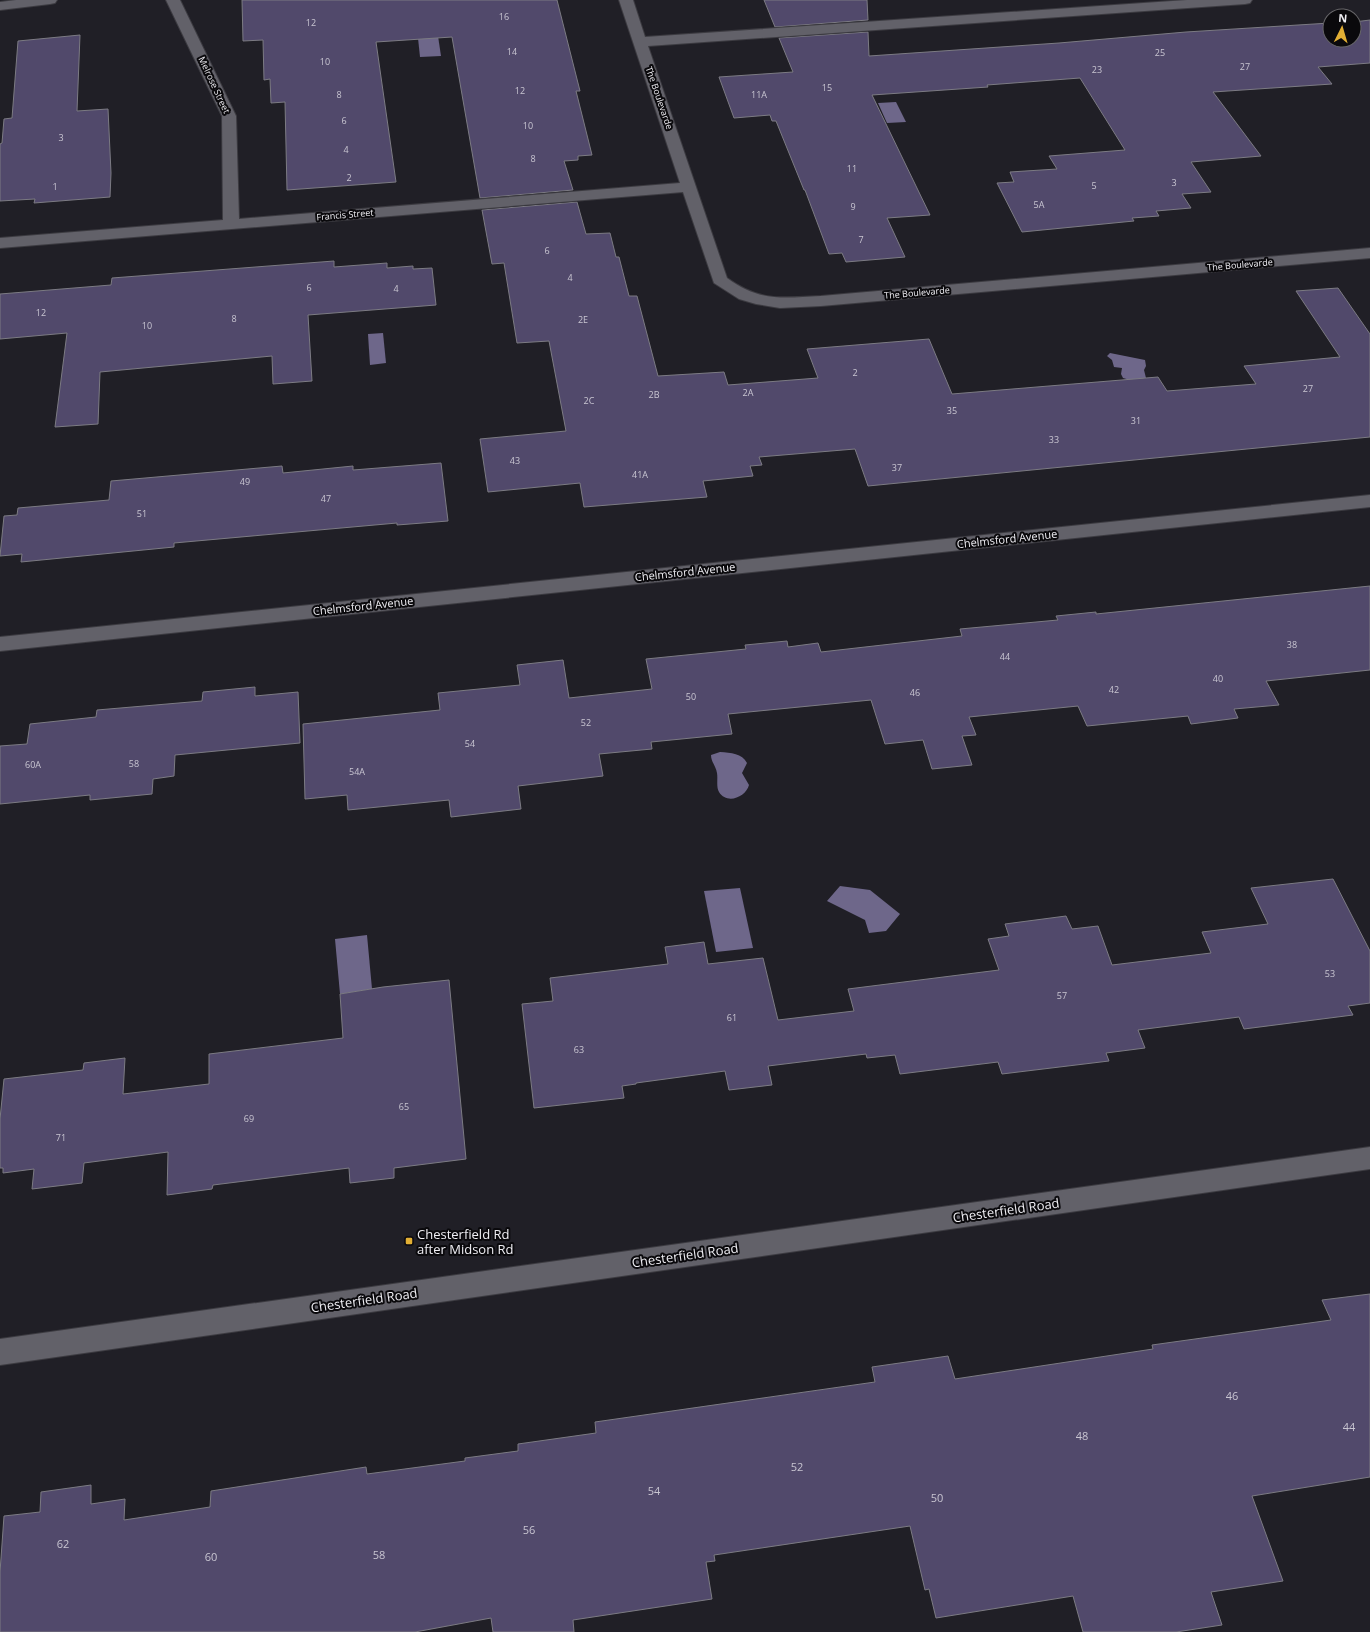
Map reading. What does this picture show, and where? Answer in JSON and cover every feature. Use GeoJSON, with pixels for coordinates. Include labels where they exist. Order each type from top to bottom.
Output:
{"type":"FeatureCollection","features":[{"type":"Feature","properties":{"kind":"street"},"geometry":{"type":"LineString","coordinates":[[0,6],[50,0]]}},
{"type":"Feature","properties":{"kind":"street","name":"Melrose Street"},"geometry":{"type":"LineString","coordinates":[[173,0],[229,116],[231,224]]}},
{"type":"Feature","properties":{"kind":"street","name":"The Boulevarde"},"geometry":{"type":"LineString","coordinates":[[626,0],[720,280],[739,294],[756,300],[777,303],[820,301],[1370,253]]}},
{"type":"Feature","properties":{"kind":"street"},"geometry":{"type":"LineString","coordinates":[[640,42],[1245,0]]}},
{"type":"Feature","properties":{"kind":"street","name":"Francis Street"},"geometry":{"type":"LineString","coordinates":[[0,243],[689,188]]}},
{"type":"Feature","properties":{"kind":"street","name":"Chelmsford Avenue"},"geometry":{"type":"LineString","coordinates":[[0,644],[1370,501]]}},
{"type":"Feature","properties":{"kind":"street","name":"Chesterfield Road"},"geometry":{"type":"LineString","coordinates":[[0,1352],[1370,1158]]}},
{"type":"Feature","properties":{"kind":"shaded area"},"geometry":{"type":"Polygon","coordinates":[[[438,36],[441,56],[420,57],[418,38],[438,36]]]}},
{"type":"Feature","properties":{"kind":"shaded area"},"geometry":{"type":"Polygon","coordinates":[[[896,102],[906,122],[887,123],[878,103],[896,102]]]}},
{"type":"Feature","properties":{"kind":"shaded area"},"geometry":{"type":"Polygon","coordinates":[[[383,333],[386,363],[370,365],[368,334],[383,333]]]}},
{"type":"Feature","properties":{"kind":"shaded area"},"geometry":{"type":"Polygon","coordinates":[[[1110,353],[1145,360],[1146,366],[1144,370],[1146,378],[1134,381],[1123,378],[1121,374],[1122,368],[1114,367],[1112,360],[1107,356],[1110,353]]]}},
{"type":"Feature","properties":{"kind":"shaded area"},"geometry":{"type":"Polygon","coordinates":[[[720,752],[739,755],[747,763],[742,773],[749,785],[744,793],[736,798],[731,799],[722,796],[718,790],[716,768],[711,755],[720,752]]]}},
{"type":"Feature","properties":{"kind":"shaded area"},"geometry":{"type":"Polygon","coordinates":[[[840,886],[870,890],[900,914],[886,931],[869,933],[865,920],[827,901],[840,886]]]}},
{"type":"Feature","properties":{"kind":"shaded area"},"geometry":{"type":"Polygon","coordinates":[[[740,888],[753,948],[716,952],[704,891],[740,888]]]}},
{"type":"Feature","properties":{"kind":"shaded area"},"geometry":{"type":"Polygon","coordinates":[[[367,935],[372,989],[340,994],[335,939],[367,935]]]}},
{"type":"Feature","properties":{"kind":"building"},"geometry":{"type":"Polygon","coordinates":[[[242,0],[557,0],[580,91],[576,91],[592,155],[578,156],[578,160],[564,161],[573,190],[480,198],[452,37],[376,42],[396,182],[287,190],[285,102],[271,103],[270,79],[264,80],[263,40],[243,41],[242,0]]]}},
{"type":"Feature","properties":{"kind":"building"},"geometry":{"type":"Polygon","coordinates":[[[764,0],[867,0],[868,20],[775,27],[764,0]]]}},
{"type":"Feature","properties":{"kind":"building"},"geometry":{"type":"Polygon","coordinates":[[[1370,20],[1370,63],[1318,67],[1332,84],[1213,92],[1261,156],[1191,162],[1211,192],[1182,194],[1191,208],[1156,211],[1159,216],[1132,218],[1134,221],[1022,232],[997,183],[1014,182],[1010,172],[1057,169],[1049,156],[1125,150],[1080,78],[987,85],[988,87],[872,95],[930,215],[887,218],[905,257],[846,262],[842,253],[829,254],[805,190],[776,121],[772,121],[770,115],[734,118],[719,77],[793,72],[779,38],[868,32],[869,56],[1059,43],[1186,32],[1322,24],[1322,48],[1362,48],[1362,21],[1370,20]]]}},
{"type":"Feature","properties":{"kind":"building"},"geometry":{"type":"Polygon","coordinates":[[[80,35],[77,111],[108,109],[111,173],[110,197],[34,203],[35,199],[0,201],[0,144],[2,143],[4,119],[12,118],[18,41],[80,35]]]}},
{"type":"Feature","properties":{"kind":"building"},"geometry":{"type":"Polygon","coordinates":[[[577,202],[586,234],[610,233],[616,257],[619,257],[629,296],[637,296],[658,376],[724,372],[728,385],[818,378],[807,349],[929,339],[952,394],[1158,377],[1167,391],[1256,384],[1244,366],[1340,357],[1296,291],[1338,288],[1370,334],[1370,437],[868,486],[855,449],[759,457],[762,465],[750,466],[753,476],[703,481],[707,497],[584,507],[580,483],[488,492],[480,439],[566,431],[549,341],[517,343],[504,263],[492,264],[482,210],[577,202]]]}},
{"type":"Feature","properties":{"kind":"building"},"geometry":{"type":"Polygon","coordinates":[[[334,261],[334,267],[387,263],[387,268],[413,266],[413,269],[432,268],[436,305],[308,315],[312,381],[273,384],[272,356],[100,372],[98,424],[55,427],[67,333],[0,339],[0,294],[111,285],[112,278],[334,261]]]}},
{"type":"Feature","properties":{"kind":"building"},"geometry":{"type":"Polygon","coordinates":[[[441,463],[448,521],[397,525],[397,523],[174,543],[174,547],[21,562],[22,554],[0,556],[4,516],[17,515],[18,508],[109,500],[111,481],[282,466],[283,473],[353,466],[353,470],[441,463]]]}},
{"type":"Feature","properties":{"kind":"building"},"geometry":{"type":"Polygon","coordinates":[[[1370,586],[1370,670],[1266,681],[1279,705],[1234,709],[1238,718],[1191,724],[1188,716],[1087,726],[1078,706],[969,717],[976,735],[962,736],[972,765],[932,769],[923,740],[885,744],[871,700],[728,714],[732,734],[651,742],[652,749],[599,754],[603,776],[518,786],[521,809],[451,817],[449,800],[348,810],[347,795],[305,799],[303,724],[440,710],[438,693],[520,685],[517,665],[563,660],[569,698],[652,689],[646,659],[746,649],[745,645],[787,641],[788,647],[818,643],[821,652],[962,636],[960,629],[1058,620],[1056,616],[1096,612],[1096,614],[1370,586]]]}},
{"type":"Feature","properties":{"kind":"building"},"geometry":{"type":"Polygon","coordinates":[[[255,687],[255,696],[298,692],[300,743],[175,755],[174,776],[153,779],[152,794],[90,800],[90,795],[0,804],[0,746],[27,744],[30,724],[96,717],[97,710],[202,701],[203,692],[255,687]]]}},
{"type":"Feature","properties":{"kind":"building"},"geometry":{"type":"Polygon","coordinates":[[[1333,879],[1370,951],[1370,1003],[1348,1006],[1353,1015],[1244,1029],[1239,1017],[1138,1030],[1145,1048],[1106,1053],[1109,1061],[1002,1074],[998,1062],[900,1074],[895,1055],[867,1058],[866,1054],[768,1066],[772,1085],[729,1090],[725,1071],[622,1086],[624,1098],[534,1108],[522,1004],[553,1001],[550,978],[668,964],[665,947],[704,942],[708,964],[763,958],[778,1020],[854,1011],[848,989],[999,970],[988,939],[1009,936],[1005,924],[1066,916],[1072,929],[1098,926],[1112,965],[1211,953],[1202,932],[1268,924],[1251,888],[1333,879]]]}},
{"type":"Feature","properties":{"kind":"building"},"geometry":{"type":"Polygon","coordinates":[[[449,980],[466,1159],[394,1168],[394,1178],[350,1183],[349,1168],[213,1185],[212,1189],[167,1195],[168,1152],[84,1163],[82,1183],[32,1189],[34,1169],[3,1173],[3,1168],[0,1168],[0,1119],[4,1079],[83,1070],[84,1063],[125,1058],[123,1094],[209,1084],[209,1054],[343,1038],[340,994],[383,987],[449,980]]]}},
{"type":"Feature","properties":{"kind":"building"},"geometry":{"type":"Polygon","coordinates":[[[1370,1294],[1370,1477],[1252,1496],[1283,1581],[1211,1592],[1222,1625],[1176,1632],[1083,1632],[1073,1596],[936,1618],[929,1589],[925,1590],[910,1526],[714,1555],[715,1561],[706,1562],[712,1599],[573,1620],[574,1632],[493,1632],[491,1618],[415,1632],[0,1632],[0,1572],[4,1516],[40,1512],[41,1492],[91,1485],[91,1504],[125,1499],[124,1520],[210,1507],[211,1491],[366,1467],[367,1474],[465,1461],[465,1458],[518,1451],[518,1444],[596,1433],[595,1422],[875,1382],[872,1367],[948,1356],[955,1379],[1153,1349],[1152,1345],[1331,1320],[1322,1300],[1370,1294]]]}},
{"type":"Feature","properties":{"kind":"place","name":"Chesterfield Rd after Midson Rd"},"geometry":{"type":"Point","coordinates":[409,1241]}}]}
